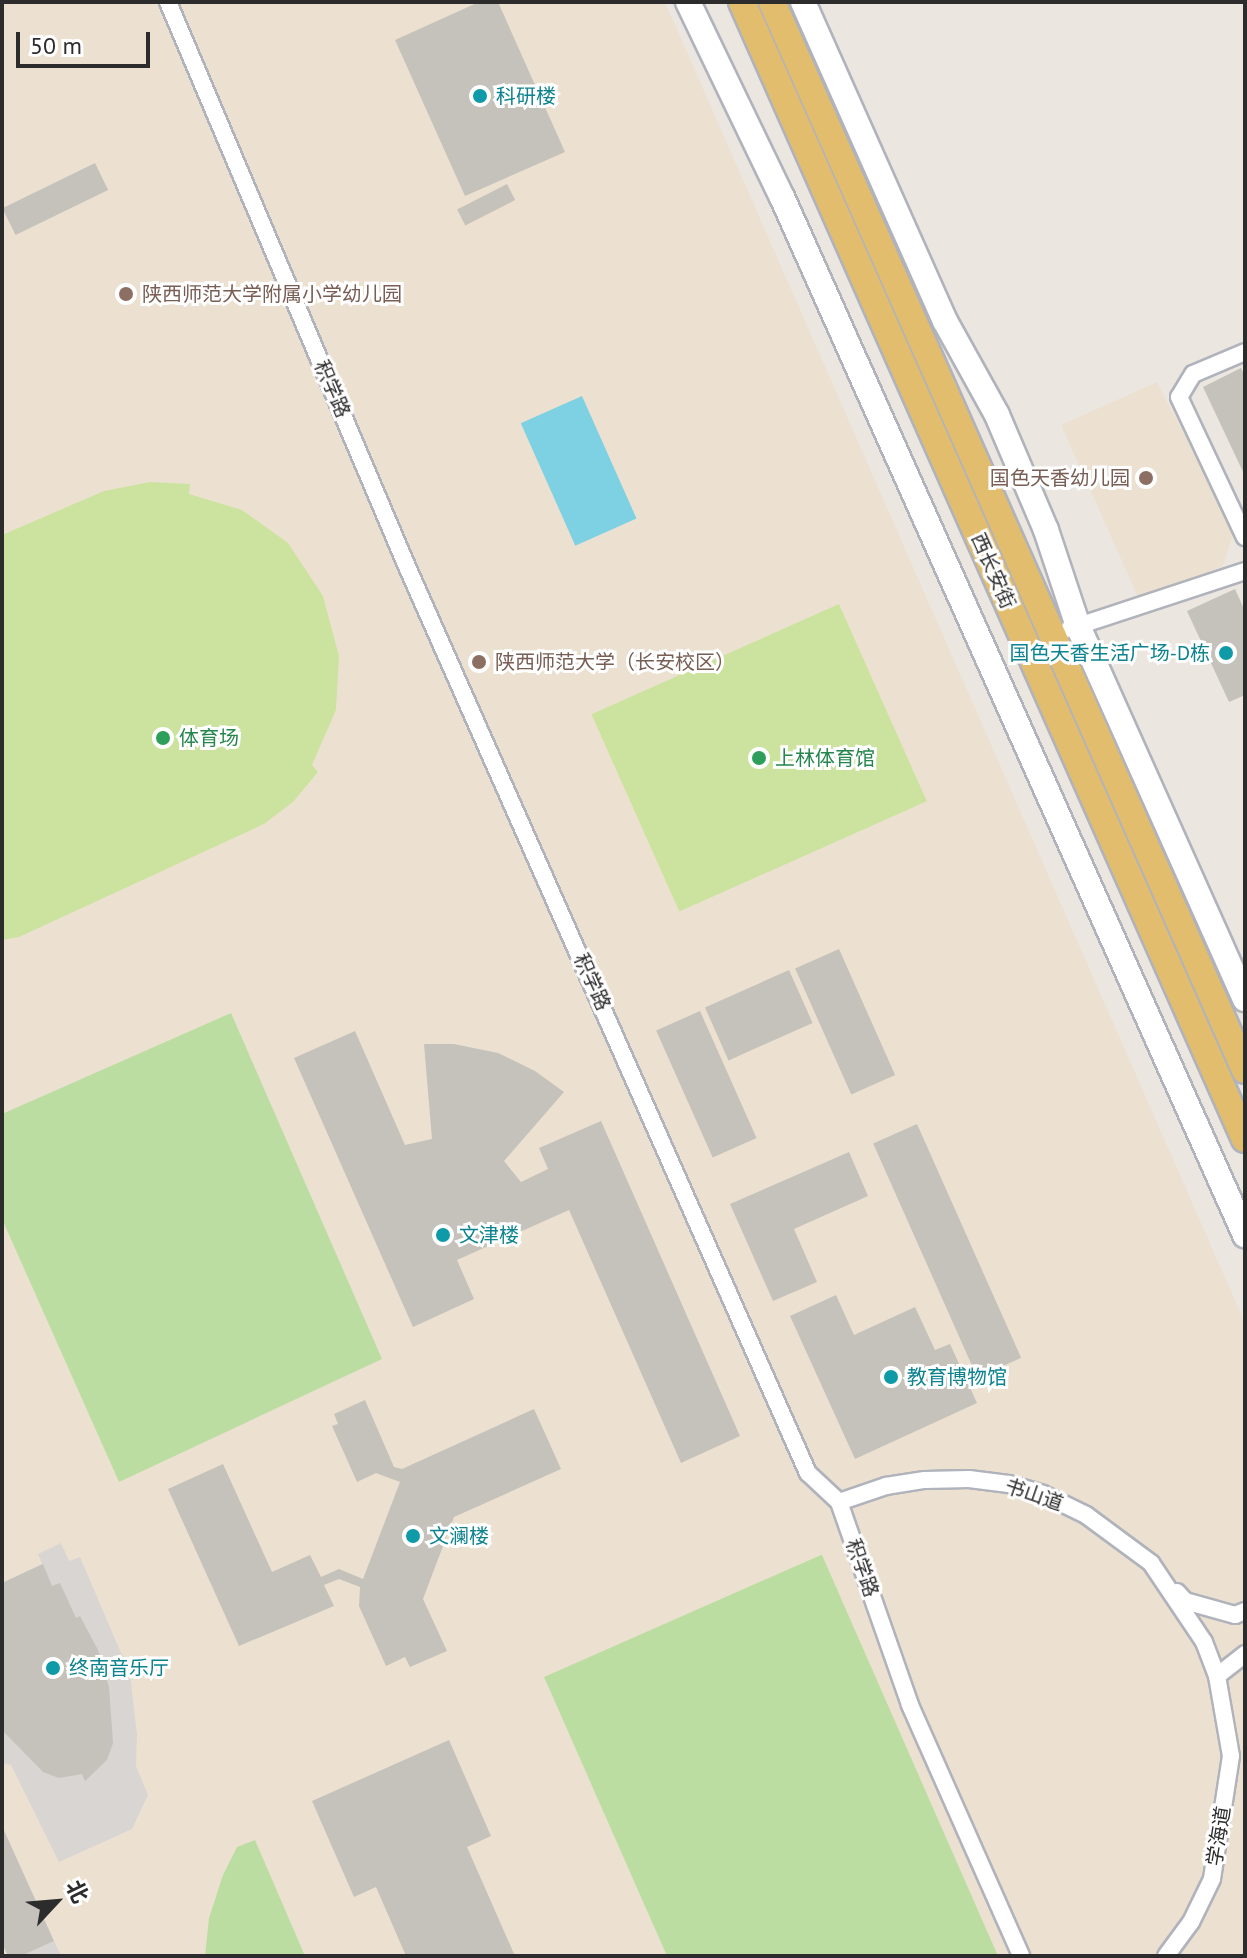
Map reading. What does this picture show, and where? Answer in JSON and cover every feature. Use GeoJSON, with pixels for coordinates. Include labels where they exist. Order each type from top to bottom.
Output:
{"type":"FeatureCollection","features":[{"type":"Feature","properties":{"kind":"main road"},"geometry":{"type":"LineString","coordinates":[[688,2],[782,197],[1245,1235]]}},
{"type":"Feature","properties":{"kind":"main road","name":"西长安街"},"geometry":{"type":"LineString","coordinates":[[742,2],[1245,1139]]}},
{"type":"Feature","properties":{"kind":"main road","name":"西长安街"},"geometry":{"type":"LineString","coordinates":[[772,2],[1245,1070]]}},
{"type":"Feature","properties":{"kind":"main road"},"geometry":{"type":"LineString","coordinates":[[803,2],[945,321],[997,415],[1046,530],[1078,626],[1245,999]]}},
{"type":"Feature","properties":{"kind":"street","name":"积学路"},"geometry":{"type":"LineString","coordinates":[[168,2],[405,562],[808,1473],[839,1502],[910,1705],[1021,1956]]}},
{"type":"Feature","properties":{"kind":"street"},"geometry":{"type":"LineString","coordinates":[[1245,352],[1193,374],[1179,397],[1245,537]]}},
{"type":"Feature","properties":{"kind":"street"},"geometry":{"type":"LineString","coordinates":[[1052,635],[1245,571]]}},
{"type":"Feature","properties":{"kind":"street","name":"书山道"},"geometry":{"type":"LineString","coordinates":[[839,1502],[886,1486],[925,1480],[969,1479],[1009,1484],[1043,1494],[1086,1515],[1151,1563],[1189,1615]]}},
{"type":"Feature","properties":{"kind":"street"},"geometry":{"type":"LineString","coordinates":[[1151,1563],[1185,1601],[1235,1615],[1245,1611]]}},
{"type":"Feature","properties":{"kind":"street","name":"学海道"},"geometry":{"type":"LineString","coordinates":[[1166,1956],[1198,1908],[1212,1879],[1231,1756],[1217,1676],[1189,1615]]}},
{"type":"Feature","properties":{"kind":"street"},"geometry":{"type":"LineString","coordinates":[[1217,1676],[1245,1654]]}},
{"type":"Feature","properties":{"kind":"shaded area","name":"陕西师范大学（长安校区）"},"geometry":{"type":"Polygon","coordinates":[[[2,2],[665,2],[1245,1323],[1245,1956],[2,1956],[2,2]]]}},
{"type":"Feature","properties":{"kind":"shaded area","name":"国色天香幼儿园"},"geometry":{"type":"Polygon","coordinates":[[[1157,382],[1234,531],[1223,566],[1139,599],[1061,425],[1157,382]]]}},
{"type":"Feature","properties":{"kind":"shaded area"},"geometry":{"type":"Polygon","coordinates":[[[61,1543],[69,1561],[80,1557],[130,1674],[137,1735],[136,1766],[148,1795],[132,1829],[59,1862],[11,1765],[2,1763],[2,1583],[42,1564],[38,1554],[61,1543]]]}},
{"type":"Feature","properties":{"kind":"shaded area"},"geometry":{"type":"Polygon","coordinates":[[[54,1941],[61,1956],[21,1956],[54,1941]]]}},
{"type":"Feature","properties":{"kind":"green space","name":"体育场"},"geometry":{"type":"Polygon","coordinates":[[[150,482],[190,484],[189,494],[242,510],[288,543],[323,596],[339,656],[336,710],[312,765],[318,772],[293,802],[264,824],[19,937],[2,940],[2,535],[104,491],[150,482]]]}},
{"type":"Feature","properties":{"kind":"green space","name":"上林体育馆"},"geometry":{"type":"Polygon","coordinates":[[[839,604],[927,801],[679,912],[591,714],[839,604]]]}},
{"type":"Feature","properties":{"kind":"green space"},"geometry":{"type":"Polygon","coordinates":[[[231,1013],[382,1359],[119,1482],[2,1219],[2,1114],[231,1013]]]}},
{"type":"Feature","properties":{"kind":"green space"},"geometry":{"type":"Polygon","coordinates":[[[822,1555],[998,1956],[667,1956],[544,1677],[822,1555]]]}},
{"type":"Feature","properties":{"kind":"green space"},"geometry":{"type":"Polygon","coordinates":[[[255,1840],[305,1956],[205,1956],[209,1918],[223,1875],[237,1847],[255,1840]]]}},
{"type":"Feature","properties":{"kind":"water"},"geometry":{"type":"Polygon","coordinates":[[[582,396],[637,518],[575,546],[521,423],[582,396]]]}},
{"type":"Feature","properties":{"kind":"building","name":"科研楼"},"geometry":{"type":"Polygon","coordinates":[[[479,2],[498,2],[565,152],[465,196],[395,40],[479,2]]]}},
{"type":"Feature","properties":{"kind":"building"},"geometry":{"type":"Polygon","coordinates":[[[95,163],[108,190],[16,235],[2,208],[95,163]]]}},
{"type":"Feature","properties":{"kind":"building"},"geometry":{"type":"Polygon","coordinates":[[[507,184],[515,200],[465,225],[457,209],[507,184]]]}},
{"type":"Feature","properties":{"kind":"building"},"geometry":{"type":"Polygon","coordinates":[[[1241,368],[1245,376],[1245,476],[1203,387],[1241,368]]]}},
{"type":"Feature","properties":{"kind":"building","name":"国色天香生活广场-D栋"},"geometry":{"type":"Polygon","coordinates":[[[1235,589],[1245,611],[1245,695],[1229,702],[1187,611],[1235,589]]]}},
{"type":"Feature","properties":{"kind":"building"},"geometry":{"type":"Polygon","coordinates":[[[839,949],[895,1075],[851,1095],[795,969],[839,949]]]}},
{"type":"Feature","properties":{"kind":"building"},"geometry":{"type":"Polygon","coordinates":[[[789,970],[813,1023],[729,1060],[705,1007],[789,970]]]}},
{"type":"Feature","properties":{"kind":"building"},"geometry":{"type":"Polygon","coordinates":[[[700,1011],[757,1138],[713,1158],[656,1031],[700,1011]]]}},
{"type":"Feature","properties":{"kind":"building","name":"文津楼"},"geometry":{"type":"Polygon","coordinates":[[[355,1031],[405,1145],[432,1139],[424,1044],[454,1044],[498,1053],[535,1071],[564,1092],[504,1161],[521,1182],[548,1169],[539,1148],[601,1121],[740,1436],[681,1463],[569,1210],[457,1260],[474,1299],[413,1327],[294,1058],[355,1031]]]}},
{"type":"Feature","properties":{"kind":"building","name":"教育博物馆"},"geometry":{"type":"Polygon","coordinates":[[[917,1124],[1021,1358],[977,1377],[873,1144],[917,1124]]]}},
{"type":"Feature","properties":{"kind":"building"},"geometry":{"type":"Polygon","coordinates":[[[849,1152],[868,1196],[794,1229],[817,1282],[773,1301],[730,1204],[849,1152]]]}},
{"type":"Feature","properties":{"kind":"building","name":"教育博物馆"},"geometry":{"type":"Polygon","coordinates":[[[836,1295],[854,1335],[915,1307],[935,1350],[950,1344],[977,1403],[855,1459],[790,1316],[836,1295]]]}},
{"type":"Feature","properties":{"kind":"building","name":"文澜楼"},"geometry":{"type":"Polygon","coordinates":[[[365,1400],[394,1467],[402,1469],[534,1409],[561,1469],[454,1517],[423,1599],[447,1651],[410,1667],[405,1657],[386,1666],[359,1606],[360,1587],[339,1579],[324,1585],[334,1606],[239,1646],[168,1489],[223,1464],[272,1572],[310,1555],[321,1577],[339,1569],[363,1579],[400,1482],[376,1473],[357,1482],[332,1426],[338,1424],[334,1414],[365,1400]]]}},
{"type":"Feature","properties":{"kind":"building","name":"终南音乐厅"},"geometry":{"type":"Polygon","coordinates":[[[43,1564],[52,1586],[60,1583],[76,1618],[80,1616],[98,1650],[109,1687],[113,1743],[107,1760],[85,1781],[82,1774],[59,1778],[43,1772],[2,1730],[2,1583],[43,1564]]]}},
{"type":"Feature","properties":{"kind":"building"},"geometry":{"type":"Polygon","coordinates":[[[449,1740],[491,1836],[467,1847],[515,1956],[406,1956],[376,1887],[354,1897],[312,1801],[449,1740]]]}},
{"type":"Feature","properties":{"kind":"building"},"geometry":{"type":"Polygon","coordinates":[[[2,1826],[54,1941],[21,1956],[8,1956],[2,1943],[2,1826]]]}},
{"type":"Feature","properties":{"kind":"place","name":"科研楼"},"geometry":{"type":"Point","coordinates":[480,96]}},
{"type":"Feature","properties":{"kind":"place","name":"陕西师范大学附属小学幼儿园"},"geometry":{"type":"Point","coordinates":[126,294]}},
{"type":"Feature","properties":{"kind":"place","name":"国色天香幼儿园"},"geometry":{"type":"Point","coordinates":[1146,478]}},
{"type":"Feature","properties":{"kind":"place","name":"国色天香生活广场-D栋"},"geometry":{"type":"Point","coordinates":[1226,653]}},
{"type":"Feature","properties":{"kind":"place","name":"陕西师范大学（长安校区）"},"geometry":{"type":"Point","coordinates":[479,662]}},
{"type":"Feature","properties":{"kind":"place","name":"体育场"},"geometry":{"type":"Point","coordinates":[163,738]}},
{"type":"Feature","properties":{"kind":"place","name":"上林体育馆"},"geometry":{"type":"Point","coordinates":[759,758]}},
{"type":"Feature","properties":{"kind":"place","name":"文津楼"},"geometry":{"type":"Point","coordinates":[443,1235]}},
{"type":"Feature","properties":{"kind":"place","name":"教育博物馆"},"geometry":{"type":"Point","coordinates":[891,1377]}},
{"type":"Feature","properties":{"kind":"place","name":"文澜楼"},"geometry":{"type":"Point","coordinates":[413,1536]}},
{"type":"Feature","properties":{"kind":"place","name":"终南音乐厅"},"geometry":{"type":"Point","coordinates":[53,1668]}}]}
